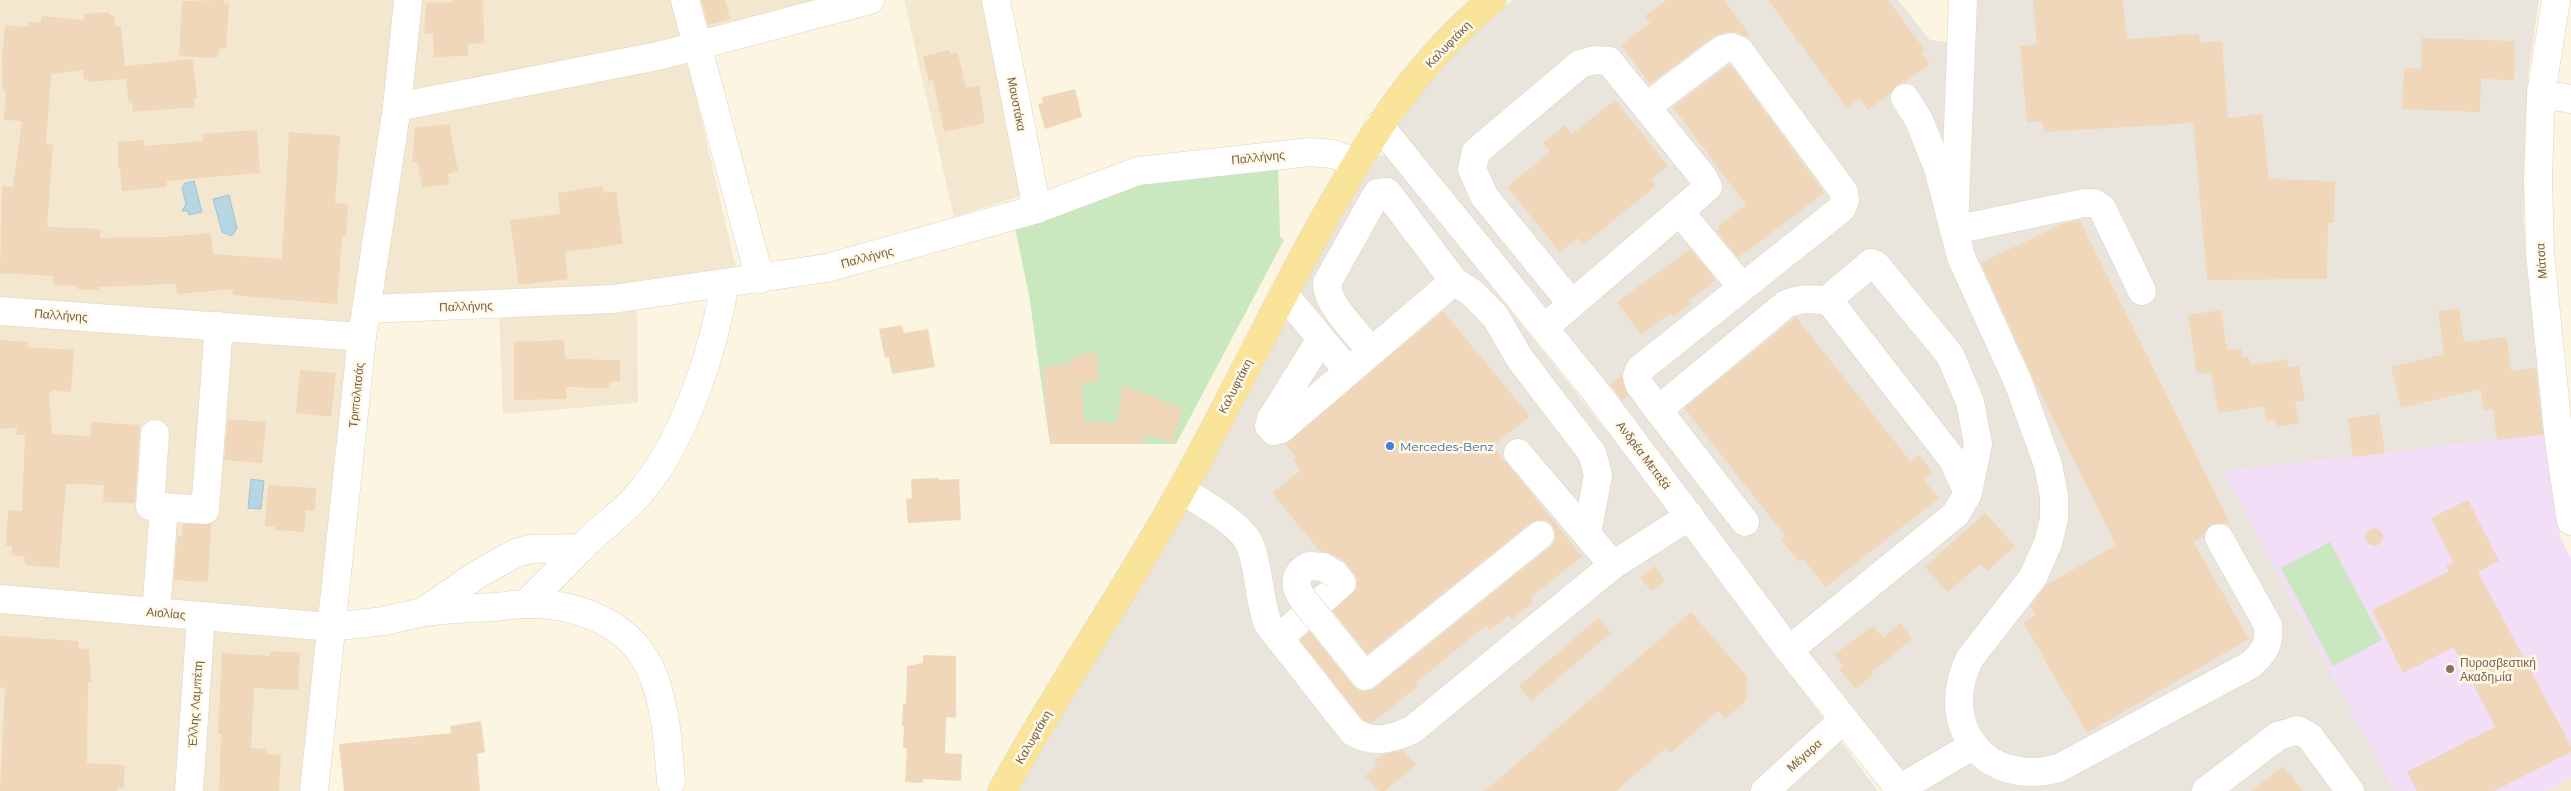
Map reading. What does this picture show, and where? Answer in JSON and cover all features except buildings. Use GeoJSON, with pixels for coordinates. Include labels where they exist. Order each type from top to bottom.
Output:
{"type":"FeatureCollection","features":[{"type":"Feature","properties":{"kind":"main road","name":"Καλυφτάκη"},"geometry":{"type":"LineString","coordinates":[[1002,791],[1039,725],[1182,490],[1355,162],[1379,125],[1410,84],[1447,42],[1492,0]]}},
{"type":"Feature","properties":{"kind":"street","name":"Τριπολιτσάς"},"geometry":{"type":"LineString","coordinates":[[314,791],[362,337],[396,107],[408,0]]}},
{"type":"Feature","properties":{"kind":"street"},"geometry":{"type":"LineString","coordinates":[[685,0],[696,47],[760,279]]}},
{"type":"Feature","properties":{"kind":"street"},"geometry":{"type":"LineString","coordinates":[[396,107],[526,83],[696,47],[870,0]]}},
{"type":"Feature","properties":{"kind":"street","name":"Μουστάκα"},"geometry":{"type":"LineString","coordinates":[[996,0],[1037,209]]}},
{"type":"Feature","properties":{"kind":"street"},"geometry":{"type":"LineString","coordinates":[[1954,230],[1963,0]]}},
{"type":"Feature","properties":{"kind":"street","name":"Μάτσα"},"geometry":{"type":"LineString","coordinates":[[2556,0],[2540,94],[2538,179],[2540,253],[2559,441],[2571,521]]}},
{"type":"Feature","properties":{"kind":"street"},"geometry":{"type":"LineString","coordinates":[[1646,107],[1723,50],[1731,47],[1739,50],[1844,192],[1845,201],[1841,209],[1640,369],[1637,376],[1639,384],[1658,410],[1745,522]]}},
{"type":"Feature","properties":{"kind":"street"},"geometry":{"type":"LineString","coordinates":[[1544,328],[1708,187],[1703,177],[1609,62],[1595,60],[1580,64],[1476,152],[1472,169],[1484,196],[1571,303]]}},
{"type":"Feature","properties":{"kind":"street"},"geometry":{"type":"LineString","coordinates":[[2540,94],[2571,99]]}},
{"type":"Feature","properties":{"kind":"street"},"geometry":{"type":"LineString","coordinates":[[1905,98],[1919,120],[1938,168],[1961,257],[2018,382],[2048,465],[2054,496],[2054,519],[2048,543],[2033,577],[1970,658],[1963,672],[1958,702],[1965,732],[1974,745],[1998,765],[2013,771],[2036,773],[2059,768],[2250,665],[2266,649],[2270,639],[2268,624],[2219,538]]}},
{"type":"Feature","properties":{"kind":"street","name":"Ανδρέα Μεταξά"},"geometry":{"type":"LineString","coordinates":[[1379,125],[1600,396],[1789,650],[1900,790]]}},
{"type":"Feature","properties":{"kind":"street","name":"Παλλήνης"},"geometry":{"type":"LineString","coordinates":[[367,309],[613,299],[760,279],[827,268],[1037,209],[1138,171],[1310,152],[1333,154],[1355,162]]}},
{"type":"Feature","properties":{"kind":"street"},"geometry":{"type":"LineString","coordinates":[[1371,351],[1331,301],[1327,287],[1378,193],[1390,194],[1454,281],[1471,292],[1495,316],[1520,359],[1592,454],[1598,474],[1587,534]]}},
{"type":"Feature","properties":{"kind":"street"},"geometry":{"type":"LineString","coordinates":[[1954,230],[2084,203],[2094,203],[2102,208],[2142,291]]}},
{"type":"Feature","properties":{"kind":"street"},"geometry":{"type":"LineString","coordinates":[[1680,212],[1742,288]]}},
{"type":"Feature","properties":{"kind":"street"},"geometry":{"type":"LineString","coordinates":[[1789,650],[1956,514],[1968,493],[1978,444],[1970,402],[1950,355],[1876,265],[1871,263],[1865,265],[1832,296],[1830,302]]}},
{"type":"Feature","properties":{"kind":"street"},"geometry":{"type":"LineString","coordinates":[[1321,339],[1271,419],[1271,429],[1281,429],[1454,281]]}},
{"type":"Feature","properties":{"kind":"street"},"geometry":{"type":"LineString","coordinates":[[526,604],[581,548],[639,494],[660,464],[690,408],[719,321],[725,283]]}},
{"type":"Feature","properties":{"kind":"street"},"geometry":{"type":"LineString","coordinates":[[1284,294],[1348,371]]}},
{"type":"Feature","properties":{"kind":"street"},"geometry":{"type":"LineString","coordinates":[[1658,410],[1786,304],[1814,298],[1830,302],[1953,460],[1968,493]]}},
{"type":"Feature","properties":{"kind":"street","name":"Παλλήνης"},"geometry":{"type":"LineString","coordinates":[[0,311],[362,337]]}},
{"type":"Feature","properties":{"kind":"street"},"geometry":{"type":"LineString","coordinates":[[155,434],[150,506],[206,510],[218,326]]}},
{"type":"Feature","properties":{"kind":"street"},"geometry":{"type":"LineString","coordinates":[[1518,453],[1613,565]]}},
{"type":"Feature","properties":{"kind":"street"},"geometry":{"type":"LineString","coordinates":[[1182,490],[1238,528],[1246,537],[1253,554],[1265,614],[1279,638],[1354,732],[1373,740],[1386,740],[1412,730],[1613,565],[1690,516]]}},
{"type":"Feature","properties":{"kind":"street"},"geometry":{"type":"LineString","coordinates":[[156,612],[164,507]]}},
{"type":"Feature","properties":{"kind":"street"},"geometry":{"type":"LineString","coordinates":[[1279,638],[1342,583],[1335,574],[1323,567],[1309,566],[1299,573],[1296,580],[1298,592],[1320,620],[1366,676],[1540,535]]}},
{"type":"Feature","properties":{"kind":"street"},"geometry":{"type":"LineString","coordinates":[[423,612],[478,574],[516,553],[530,549],[581,548]]}},
{"type":"Feature","properties":{"kind":"street","name":"Αιολίας"},"geometry":{"type":"LineString","coordinates":[[0,599],[332,627],[384,621],[423,612]]}},
{"type":"Feature","properties":{"kind":"street"},"geometry":{"type":"LineString","coordinates":[[423,612],[526,604],[559,606],[605,620],[626,635],[648,666],[660,696],[667,732],[671,782]]}},
{"type":"Feature","properties":{"kind":"street","name":"Έλλης Λαμπέτη"},"geometry":{"type":"LineString","coordinates":[[189,791],[201,616]]}},
{"type":"Feature","properties":{"kind":"street","name":"Μέγαρα"},"geometry":{"type":"LineString","coordinates":[[1765,791],[1843,720]]}},
{"type":"Feature","properties":{"kind":"street"},"geometry":{"type":"LineString","coordinates":[[2206,791],[2278,736],[2298,730],[2310,736],[2350,791]]}},
{"type":"Feature","properties":{"kind":"street"},"geometry":{"type":"LineString","coordinates":[[1900,790],[1974,745]]}},
{"type":"Feature","properties":{"kind":"shaded area"},"geometry":{"type":"Polygon","coordinates":[[[0,0],[847,0],[684,44],[741,290],[637,310],[638,403],[503,414],[499,313],[354,324],[0,300],[0,0]]]}},
{"type":"Feature","properties":{"kind":"shaded area"},"geometry":{"type":"Polygon","coordinates":[[[904,0],[987,0],[1024,195],[954,217],[904,0]]]}},
{"type":"Feature","properties":{"kind":"shaded area"},"geometry":{"type":"Polygon","coordinates":[[[1512,0],[1898,0],[1930,40],[1970,45],[1973,0],[2539,0],[2528,76],[2523,219],[2552,433],[2224,472],[2394,791],[1916,791],[1401,135],[1396,114],[1444,63],[1512,0]]]}},
{"type":"Feature","properties":{"kind":"shaded area"},"geometry":{"type":"Polygon","coordinates":[[[1387,155],[1644,478],[1878,791],[1017,791],[1107,639],[1368,157],[1387,155]]]}},
{"type":"Feature","properties":{"kind":"shaded area"},"geometry":{"type":"Polygon","coordinates":[[[0,320],[352,349],[302,791],[0,791],[0,320]]]}},
{"type":"Feature","properties":{"kind":"shaded area","name":"Πυροσβεστική Ακαδημία"},"geometry":{"type":"Polygon","coordinates":[[[2552,433],[2560,537],[2571,559],[2571,778],[2546,791],[2394,791],[2223,471],[2552,433]]]}},
{"type":"Feature","properties":{"kind":"shaded area"},"geometry":{"type":"Polygon","coordinates":[[[2571,778],[2571,791],[2546,791],[2571,778]]]}},
{"type":"Feature","properties":{"kind":"green space"},"geometry":{"type":"Polygon","coordinates":[[[1278,163],[1280,236],[1284,240],[1176,444],[1050,444],[1029,295],[1014,223],[1115,187],[1278,163]]]}},
{"type":"Feature","properties":{"kind":"green space"},"geometry":{"type":"Polygon","coordinates":[[[2330,542],[2382,640],[2333,666],[2281,568],[2330,542]]]}},
{"type":"Feature","properties":{"kind":"water"},"geometry":{"type":"Polygon","coordinates":[[[194,181],[202,212],[189,215],[188,211],[182,211],[186,204],[182,188],[185,183],[194,181]]]}},
{"type":"Feature","properties":{"kind":"water"},"geometry":{"type":"Polygon","coordinates":[[[229,195],[237,228],[232,236],[222,232],[213,199],[229,195]]]}},
{"type":"Feature","properties":{"kind":"water"},"geometry":{"type":"Polygon","coordinates":[[[251,479],[264,481],[261,509],[248,508],[251,479]]]}},
{"type":"Feature","properties":{"kind":"place","name":"Mercedes-Benz"},"geometry":{"type":"Point","coordinates":[1390,446]}},
{"type":"Feature","properties":{"kind":"place","name":"Πυροσβεστική Ακαδημία"},"geometry":{"type":"Point","coordinates":[2450,669]}}]}
